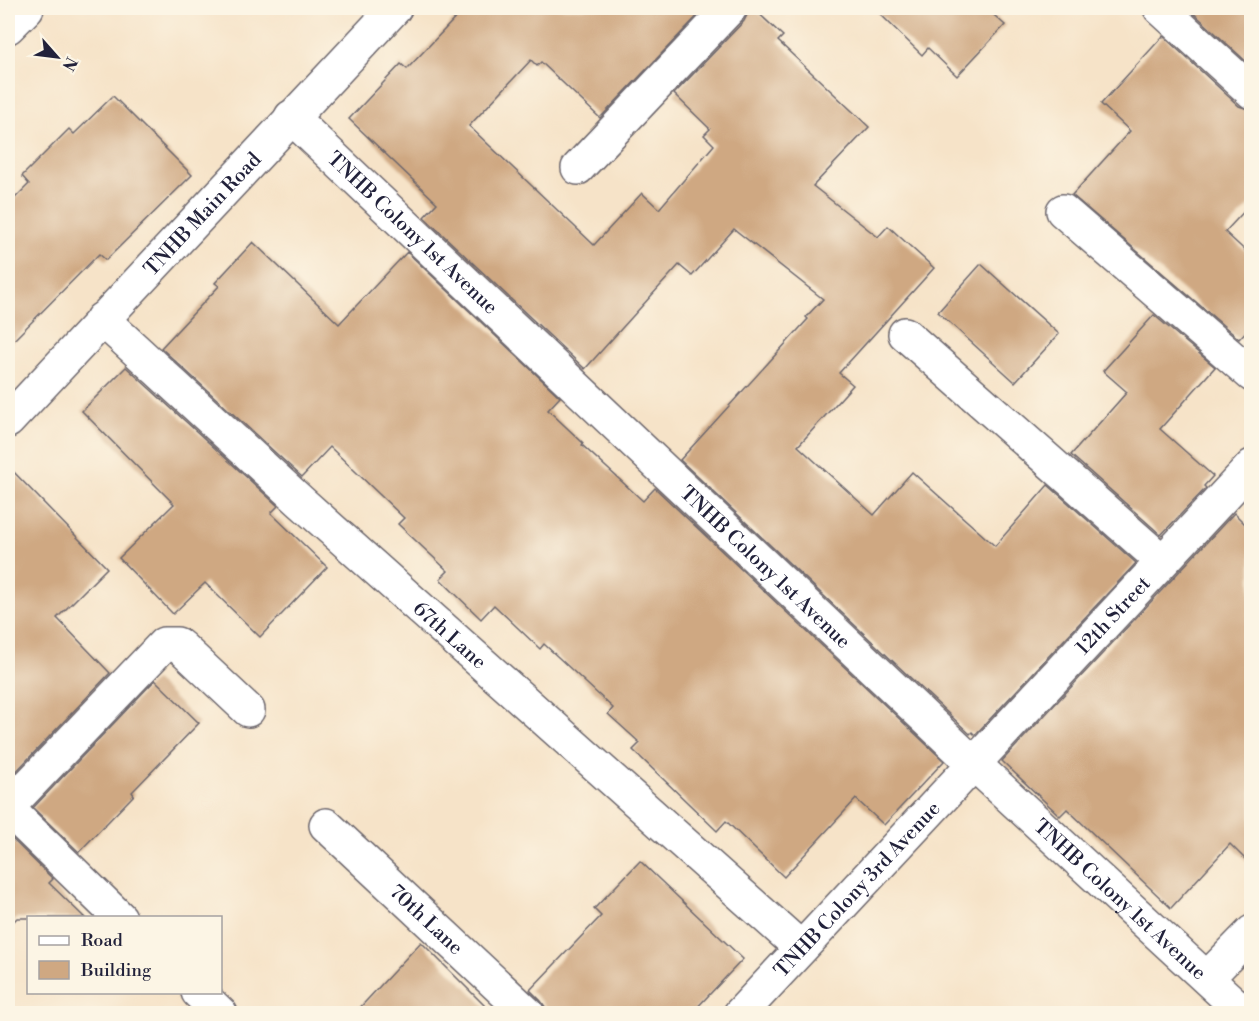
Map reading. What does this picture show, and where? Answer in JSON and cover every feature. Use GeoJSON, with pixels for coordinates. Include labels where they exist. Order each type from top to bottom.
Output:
{"type":"FeatureCollection","features":[{"type":"Feature","properties":{"kind":"street"},"geometry":{"type":"LineString","coordinates":[[8,27],[27,8]]}},
{"type":"Feature","properties":{"kind":"street","name":"TNHB Main Road"},"geometry":{"type":"LineString","coordinates":[[8,421],[395,8]]}},
{"type":"Feature","properties":{"kind":"street"},"geometry":{"type":"LineString","coordinates":[[578,168],[730,8]]}},
{"type":"Feature","properties":{"kind":"street"},"geometry":{"type":"LineString","coordinates":[[1160,8],[1251,92]]}},
{"type":"Feature","properties":{"kind":"street","name":"TNHB Colony 1st Avenue"},"geometry":{"type":"LineString","coordinates":[[291,117],[973,763],[1208,977],[1245,1014]]}},
{"type":"Feature","properties":{"kind":"street"},"geometry":{"type":"LineString","coordinates":[[1063,211],[1251,375]]}},
{"type":"Feature","properties":{"kind":"street","name":"67th Lane"},"geometry":{"type":"LineString","coordinates":[[102,319],[300,501],[801,948]]}},
{"type":"Feature","properties":{"kind":"street"},"geometry":{"type":"LineString","coordinates":[[904,334],[1162,561]]}},
{"type":"Feature","properties":{"kind":"street","name":"12th Street"},"geometry":{"type":"LineString","coordinates":[[973,763],[1251,466]]}},
{"type":"Feature","properties":{"kind":"street"},"geometry":{"type":"LineString","coordinates":[[118,916],[8,808],[164,644],[177,644],[248,710]]}},
{"type":"Feature","properties":{"kind":"street","name":"TNHB Colony 3rd Avenue"},"geometry":{"type":"LineString","coordinates":[[740,1014],[973,763]]}},
{"type":"Feature","properties":{"kind":"street","name":"70th Lane"},"geometry":{"type":"LineString","coordinates":[[326,825],[528,1014]]}},
{"type":"Feature","properties":{"kind":"street"},"geometry":{"type":"LineString","coordinates":[[1208,977],[1251,932]]}},
{"type":"Feature","properties":{"kind":"street"},"geometry":{"type":"LineString","coordinates":[[199,994],[221,1014]]}},
{"type":"Feature","properties":{"kind":"building"},"geometry":{"type":"Polygon","coordinates":[[[465,8],[705,8],[600,118],[541,62],[537,66],[531,60],[469,126],[594,245],[642,193],[659,209],[714,145],[704,135],[710,129],[674,94],[744,21],[748,8],[753,8],[783,36],[778,41],[869,127],[813,186],[878,237],[888,226],[934,268],[839,373],[853,385],[798,446],[874,515],[912,472],[995,546],[1048,485],[1136,563],[975,735],[972,732],[970,734],[680,460],[808,319],[806,317],[823,299],[734,229],[692,276],[679,265],[585,369],[424,217],[437,203],[349,119],[401,64],[407,69],[465,8]]]}},
{"type":"Feature","properties":{"kind":"building"},"geometry":{"type":"Polygon","coordinates":[[[874,8],[986,8],[1005,25],[957,76],[928,48],[922,55],[874,8]]]}},
{"type":"Feature","properties":{"kind":"building"},"geometry":{"type":"Polygon","coordinates":[[[1188,8],[1251,8],[1251,66],[1188,8]]]}},
{"type":"Feature","properties":{"kind":"building"},"geometry":{"type":"Polygon","coordinates":[[[1163,36],[1239,106],[1251,110],[1251,204],[1225,232],[1251,256],[1251,326],[1239,339],[1072,195],[1130,131],[1101,104],[1163,36]]]}},
{"type":"Feature","properties":{"kind":"building"},"geometry":{"type":"Polygon","coordinates":[[[113,96],[192,175],[106,260],[99,254],[8,346],[8,205],[29,184],[22,176],[69,129],[74,134],[113,96]]]}},
{"type":"Feature","properties":{"kind":"building"},"geometry":{"type":"Polygon","coordinates":[[[253,242],[339,324],[407,252],[560,397],[548,410],[583,443],[582,445],[643,501],[655,488],[944,761],[884,825],[856,799],[784,877],[726,821],[717,831],[633,750],[640,743],[608,714],[613,708],[544,644],[540,649],[494,605],[481,619],[440,579],[448,571],[398,524],[404,518],[330,447],[302,477],[161,348],[219,286],[215,283],[253,242]]]}},
{"type":"Feature","properties":{"kind":"building"},"geometry":{"type":"Polygon","coordinates":[[[981,264],[1059,334],[1015,382],[938,312],[981,264]]]}},
{"type":"Feature","properties":{"kind":"building"},"geometry":{"type":"Polygon","coordinates":[[[1154,315],[1215,367],[1160,429],[1213,476],[1204,486],[1206,488],[1161,535],[1071,455],[1127,392],[1103,371],[1154,315]]]}},
{"type":"Feature","properties":{"kind":"building"},"geometry":{"type":"Polygon","coordinates":[[[126,367],[278,506],[271,513],[327,567],[260,637],[205,583],[173,614],[119,558],[174,504],[82,411],[126,367]]]}},
{"type":"Feature","properties":{"kind":"building"},"geometry":{"type":"Polygon","coordinates":[[[8,466],[107,568],[57,618],[110,673],[8,780],[8,466]]]}},
{"type":"Feature","properties":{"kind":"building"},"geometry":{"type":"Polygon","coordinates":[[[1234,513],[1251,530],[1251,865],[1230,844],[1171,908],[1067,809],[1060,816],[1002,761],[1234,513]]]}},
{"type":"Feature","properties":{"kind":"building"},"geometry":{"type":"Polygon","coordinates":[[[155,680],[199,723],[132,792],[134,795],[79,852],[33,808],[155,680]]]}},
{"type":"Feature","properties":{"kind":"building"},"geometry":{"type":"Polygon","coordinates":[[[8,835],[53,879],[49,883],[83,916],[27,916],[27,918],[17,918],[8,927],[8,835]]]}},
{"type":"Feature","properties":{"kind":"building"},"geometry":{"type":"Polygon","coordinates":[[[640,861],[743,959],[691,1014],[546,1014],[546,1008],[530,990],[601,916],[594,909],[640,861]]]}},
{"type":"Feature","properties":{"kind":"building"},"geometry":{"type":"Polygon","coordinates":[[[421,942],[493,1014],[354,1014],[421,942]]]}}]}
